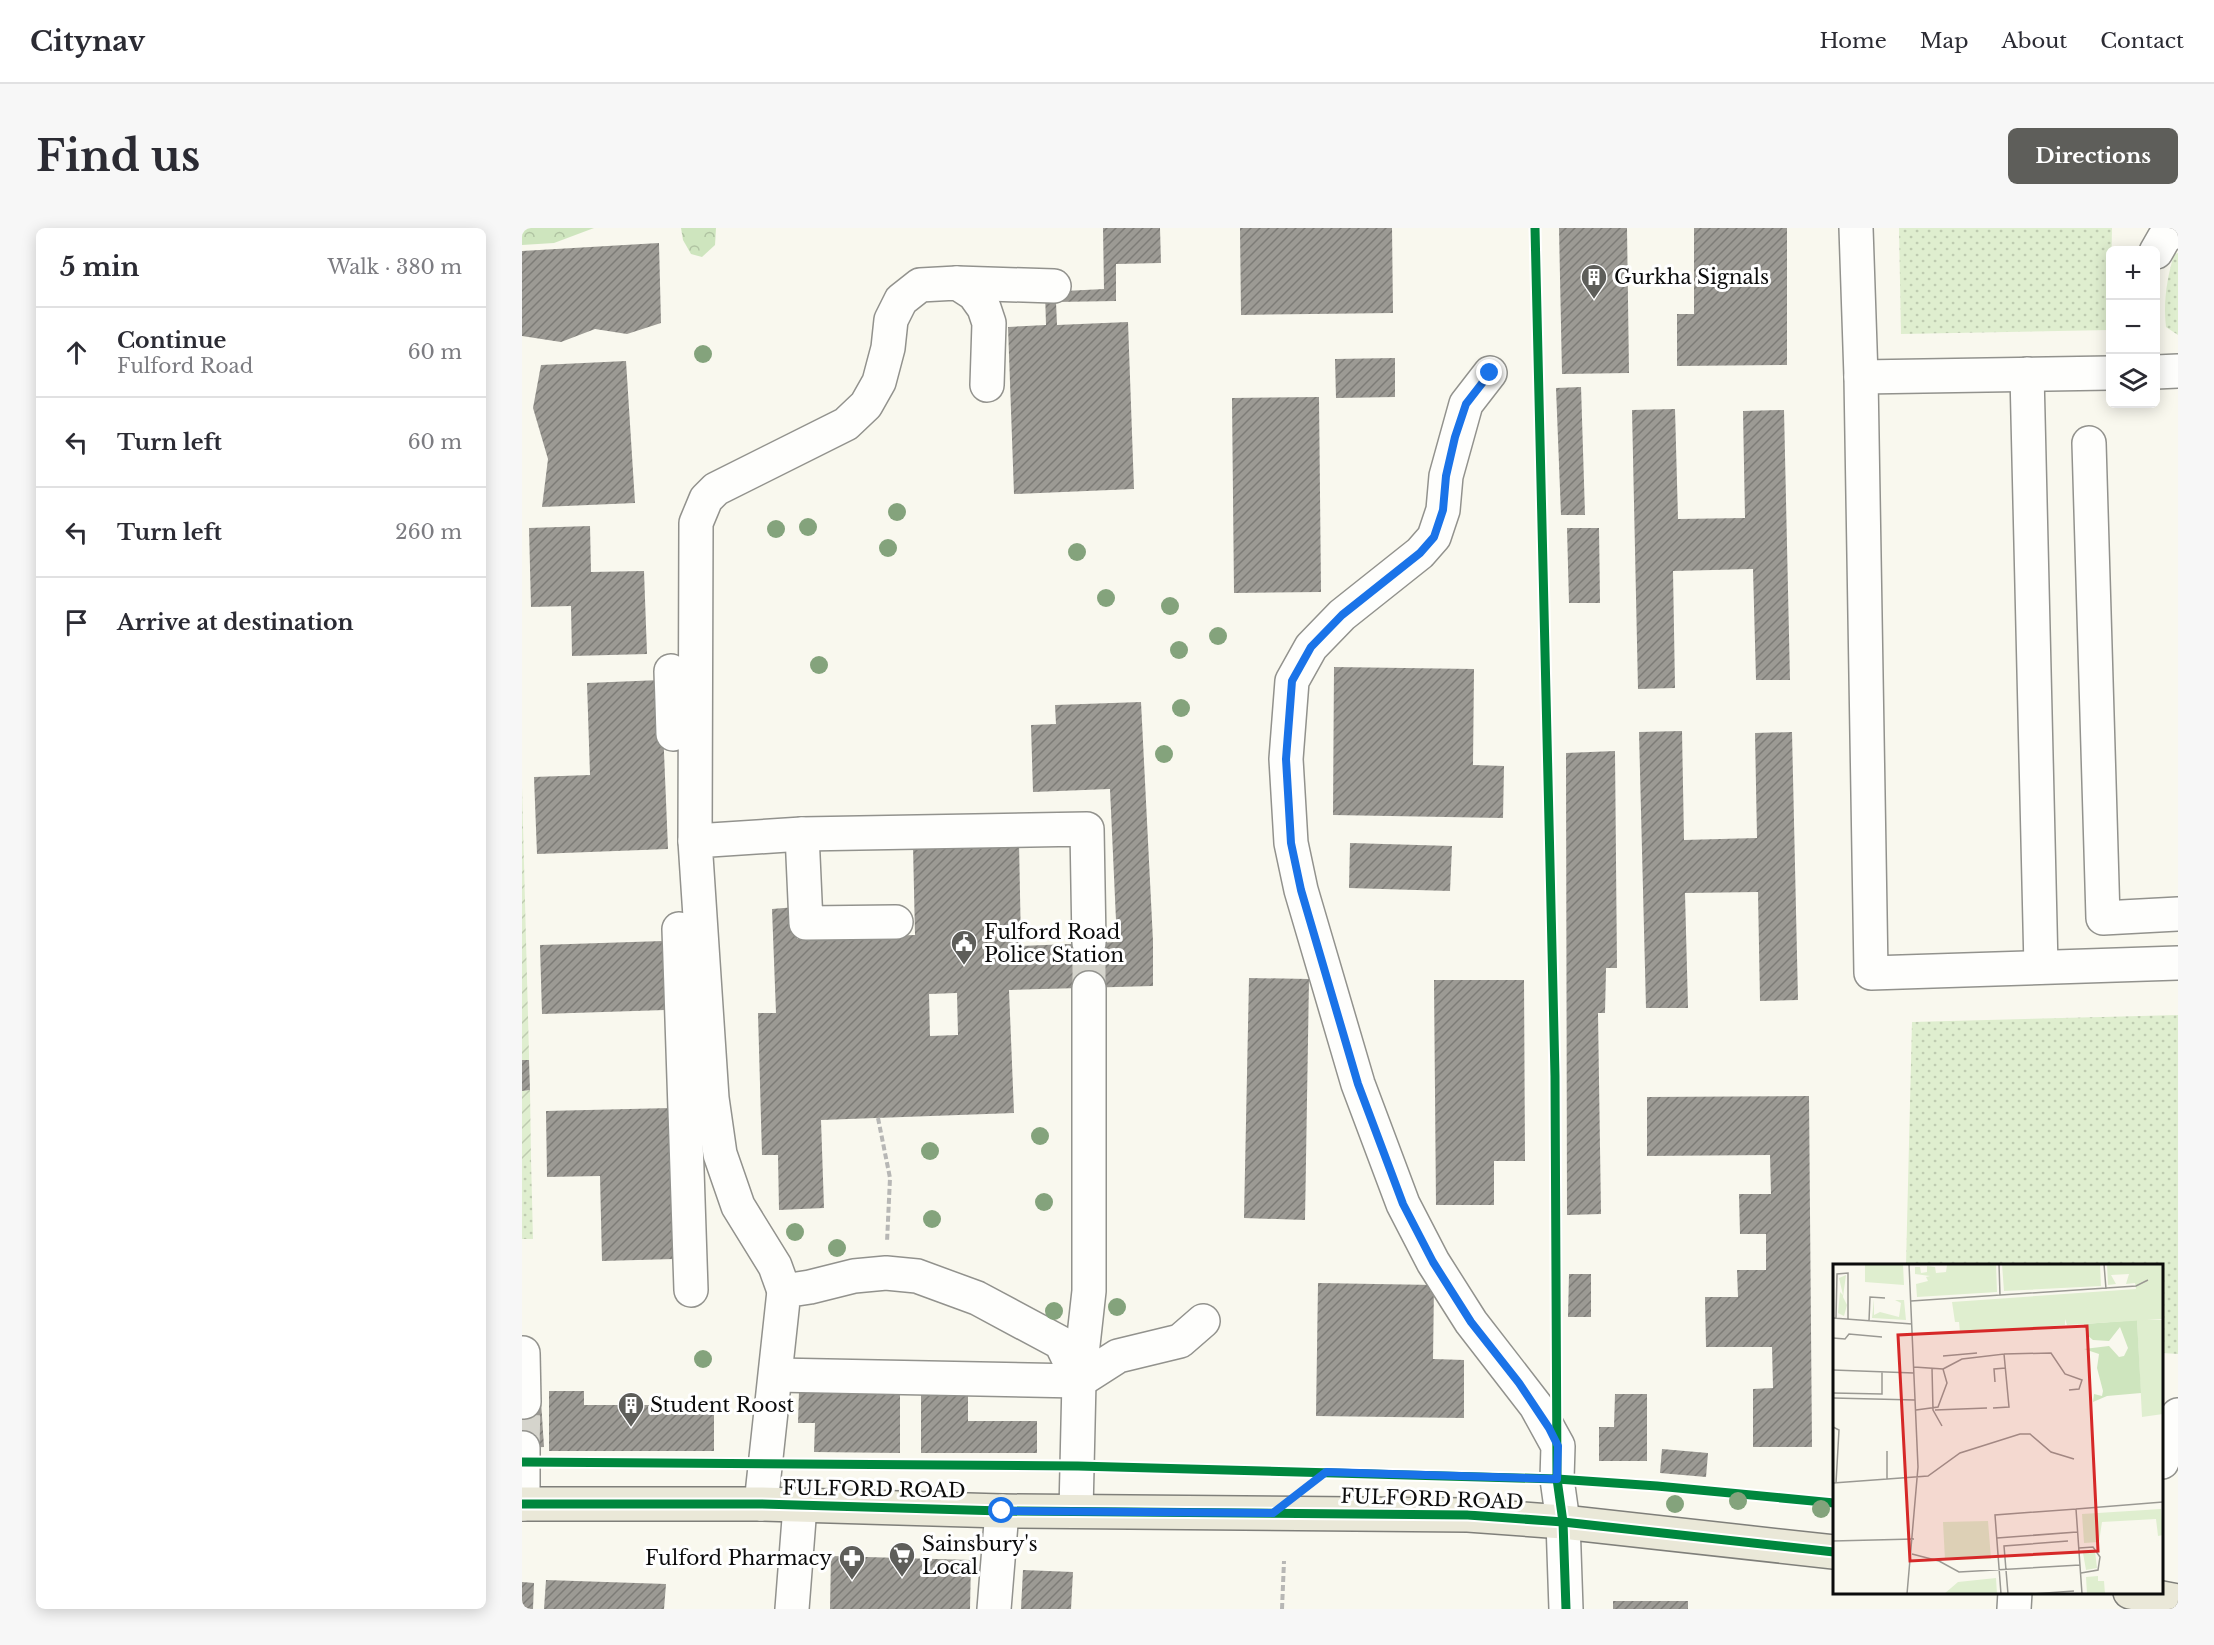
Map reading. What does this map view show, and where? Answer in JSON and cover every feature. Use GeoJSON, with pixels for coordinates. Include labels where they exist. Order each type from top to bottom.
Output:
{"type":"FeatureCollection","features":[{"type":"Feature","properties":{"kind":"main road","name":"FULFORD ROAD"},"geometry":{"type":"LineString","coordinates":[[522,1504],[761,1504],[1002,1511],[1468,1515],[1563,1522],[1833,1552]]}},
{"type":"Feature","properties":{"kind":"main road"},"geometry":{"type":"LineString","coordinates":[[2136,1594],[2178,1601]]}},
{"type":"Feature","properties":{"kind":"street"},"geometry":{"type":"LineString","coordinates":[[1856,228],[1861,377],[1871,973],[2178,963]]}},
{"type":"Feature","properties":{"kind":"street"},"geometry":{"type":"LineString","coordinates":[[2159,246],[2164,238],[2178,228]]}},
{"type":"Feature","properties":{"kind":"street"},"geometry":{"type":"LineString","coordinates":[[957,283],[974,294],[984,308],[989,323],[987,385]]}},
{"type":"Feature","properties":{"kind":"street"},"geometry":{"type":"LineString","coordinates":[[761,1504],[784,1291],[775,1266],[738,1206],[720,1154],[712,1098],[695,841],[696,522],[706,499],[716,489],[846,424],[866,405],[879,382],[888,348],[891,320],[901,300],[920,285],[957,283],[1054,286]]}},
{"type":"Feature","properties":{"kind":"street"},"geometry":{"type":"LineString","coordinates":[[2160,372],[2178,371]]}},
{"type":"Feature","properties":{"kind":"street"},"geometry":{"type":"LineString","coordinates":[[1861,377],[2106,372]]}},
{"type":"Feature","properties":{"kind":"street"},"geometry":{"type":"LineString","coordinates":[[1490,373],[1466,404],[1450,456],[1443,510],[1434,537],[1420,553],[1342,615],[1311,647],[1292,681],[1286,759],[1291,843],[1301,890],[1358,1084],[1403,1204],[1433,1262],[1471,1322],[1519,1383],[1549,1428],[1558,1446],[1557,1479],[1563,1522],[1566,1609]]}},
{"type":"Feature","properties":{"kind":"street"},"geometry":{"type":"LineString","coordinates":[[2027,374],[2041,967]]}},
{"type":"Feature","properties":{"kind":"street"},"geometry":{"type":"LineString","coordinates":[[2089,443],[2103,918],[2178,914]]}},
{"type":"Feature","properties":{"kind":"street"},"geometry":{"type":"LineString","coordinates":[[671,671],[691,1290]]}},
{"type":"Feature","properties":{"kind":"street"},"geometry":{"type":"LineString","coordinates":[[695,841],[802,834],[1087,829],[1089,943]]}},
{"type":"Feature","properties":{"kind":"street"},"geometry":{"type":"LineString","coordinates":[[802,834],[806,923],[896,922]]}},
{"type":"Feature","properties":{"kind":"street"},"geometry":{"type":"LineString","coordinates":[[1076,1511],[1079,1381],[1089,1291],[1089,988]]}},
{"type":"Feature","properties":{"kind":"street"},"geometry":{"type":"LineString","coordinates":[[784,1291],[854,1276],[886,1273],[917,1276],[977,1298],[1062,1343],[1079,1381]]}},
{"type":"Feature","properties":{"kind":"street"},"geometry":{"type":"LineString","coordinates":[[776,1375],[1079,1381],[1118,1356],[1180,1341],[1203,1321]]}},
{"type":"Feature","properties":{"kind":"street"},"geometry":{"type":"LineString","coordinates":[[524,1353],[524,1402]]}},
{"type":"Feature","properties":{"kind":"street"},"geometry":{"type":"LineString","coordinates":[[2163,1459],[2178,1415]]}},
{"type":"Feature","properties":{"kind":"street"},"geometry":{"type":"LineString","coordinates":[[522,1504],[523,1448]]}},
{"type":"Feature","properties":{"kind":"street"},"geometry":{"type":"LineString","coordinates":[[792,1609],[800,1506]]}},
{"type":"Feature","properties":{"kind":"street"},"geometry":{"type":"LineString","coordinates":[[994,1609],[1002,1511]]}},
{"type":"Feature","properties":{"kind":"street"},"geometry":{"type":"LineString","coordinates":[[2014,1609],[2015,1594]]}},
{"type":"Feature","properties":{"kind":"path"},"geometry":{"type":"LineString","coordinates":[[878,1118],[890,1178],[886,1273]]}},
{"type":"Feature","properties":{"kind":"path"},"geometry":{"type":"LineString","coordinates":[[1282,1609],[1284,1561]]}},
{"type":"Feature","properties":{"kind":"green space"},"geometry":{"type":"Polygon","coordinates":[[[522,228],[594,228],[554,243],[522,245],[522,228]]]}},
{"type":"Feature","properties":{"kind":"green space"},"geometry":{"type":"Polygon","coordinates":[[[681,228],[716,228],[715,245],[702,257],[691,254],[683,240],[681,228]]]}},
{"type":"Feature","properties":{"kind":"green space"},"geometry":{"type":"Polygon","coordinates":[[[1899,228],[2112,228],[2112,246],[2106,246],[2106,330],[1901,334],[1899,228]]]}},
{"type":"Feature","properties":{"kind":"green space"},"geometry":{"type":"Polygon","coordinates":[[[2178,253],[2178,335],[2166,327],[2165,308],[2169,272],[2174,254],[2178,253]]]}},
{"type":"Feature","properties":{"kind":"green space"},"geometry":{"type":"Polygon","coordinates":[[[522,787],[529,1055],[529,1060],[522,1060],[522,787]]]}},
{"type":"Feature","properties":{"kind":"green space"},"geometry":{"type":"Polygon","coordinates":[[[2178,1015],[2178,1354],[2163,1353],[2163,1264],[1906,1264],[1912,1022],[2178,1015]]]}},
{"type":"Feature","properties":{"kind":"green space"},"geometry":{"type":"Polygon","coordinates":[[[530,1090],[531,1159],[522,1159],[522,1091],[530,1090]]]}},
{"type":"Feature","properties":{"kind":"green space"},"geometry":{"type":"Polygon","coordinates":[[[522,1159],[531,1159],[533,1239],[522,1239],[522,1159]]]}},
{"type":"Feature","properties":{"kind":"building"},"geometry":{"type":"Polygon","coordinates":[[[1103,228],[1160,228],[1161,263],[1116,264],[1116,301],[1056,302],[1057,325],[1128,322],[1134,489],[1014,494],[1008,327],[1046,325],[1045,292],[1104,289],[1103,228]]]}},
{"type":"Feature","properties":{"kind":"building"},"geometry":{"type":"Polygon","coordinates":[[[1240,228],[1392,228],[1393,313],[1241,315],[1240,228]]]}},
{"type":"Feature","properties":{"kind":"building","name":"Gurkha Signals"},"geometry":{"type":"Polygon","coordinates":[[[1559,228],[1627,228],[1629,373],[1562,374],[1559,228]]]}},
{"type":"Feature","properties":{"kind":"building"},"geometry":{"type":"Polygon","coordinates":[[[1694,228],[1787,228],[1787,365],[1677,366],[1677,314],[1694,314],[1694,228]]]}},
{"type":"Feature","properties":{"kind":"building"},"geometry":{"type":"Polygon","coordinates":[[[659,243],[661,323],[627,334],[595,329],[561,342],[522,336],[522,251],[659,243]]]}},
{"type":"Feature","properties":{"kind":"building"},"geometry":{"type":"Polygon","coordinates":[[[1395,358],[1395,397],[1336,398],[1335,359],[1395,358]]]}},
{"type":"Feature","properties":{"kind":"building"},"geometry":{"type":"Polygon","coordinates":[[[626,361],[635,503],[542,507],[548,459],[533,408],[541,365],[626,361]]]}},
{"type":"Feature","properties":{"kind":"building"},"geometry":{"type":"Polygon","coordinates":[[[1581,387],[1585,515],[1561,515],[1556,388],[1581,387]]]}},
{"type":"Feature","properties":{"kind":"building"},"geometry":{"type":"Polygon","coordinates":[[[1319,397],[1321,592],[1234,593],[1232,398],[1319,397]]]}},
{"type":"Feature","properties":{"kind":"building"},"geometry":{"type":"Polygon","coordinates":[[[1675,409],[1678,519],[1745,518],[1743,411],[1784,410],[1790,680],[1756,680],[1753,569],[1673,571],[1675,688],[1638,689],[1632,410],[1675,409]]]}},
{"type":"Feature","properties":{"kind":"building"},"geometry":{"type":"Polygon","coordinates":[[[590,526],[591,572],[644,571],[647,654],[572,656],[571,606],[531,607],[529,528],[590,526]]]}},
{"type":"Feature","properties":{"kind":"building"},"geometry":{"type":"Polygon","coordinates":[[[1567,528],[1599,528],[1600,603],[1569,603],[1567,528]]]}},
{"type":"Feature","properties":{"kind":"building"},"geometry":{"type":"Polygon","coordinates":[[[1334,667],[1474,669],[1473,765],[1504,766],[1503,818],[1333,815],[1334,667]]]}},
{"type":"Feature","properties":{"kind":"building"},"geometry":{"type":"Polygon","coordinates":[[[661,680],[668,849],[537,854],[534,777],[590,775],[587,683],[661,680]]]}},
{"type":"Feature","properties":{"kind":"building","name":"Fulford Road Police Station"},"geometry":{"type":"Polygon","coordinates":[[[1141,702],[1153,941],[1153,986],[1009,990],[1014,1113],[821,1120],[824,1208],[779,1210],[778,1155],[762,1155],[758,1013],[776,1013],[772,909],[796,907],[797,939],[915,935],[913,846],[1019,842],[1021,946],[1117,942],[1110,789],[1033,792],[1031,725],[1056,724],[1055,705],[1141,702]],[[957,993],[929,994],[930,1036],[958,1035],[957,993]]]}},
{"type":"Feature","properties":{"kind":"building"},"geometry":{"type":"Polygon","coordinates":[[[1682,731],[1684,840],[1757,838],[1755,733],[1792,732],[1798,1000],[1760,1001],[1758,892],[1685,893],[1688,1008],[1646,1008],[1639,732],[1682,731]]]}},
{"type":"Feature","properties":{"kind":"building"},"geometry":{"type":"Polygon","coordinates":[[[1615,751],[1617,968],[1606,968],[1605,1013],[1598,1013],[1601,1214],[1567,1215],[1566,753],[1615,751]]]}},
{"type":"Feature","properties":{"kind":"building"},"geometry":{"type":"Polygon","coordinates":[[[1350,843],[1452,846],[1450,891],[1349,888],[1350,843]]]}},
{"type":"Feature","properties":{"kind":"building"},"geometry":{"type":"Polygon","coordinates":[[[663,941],[665,1010],[542,1014],[540,945],[663,941]]]}},
{"type":"Feature","properties":{"kind":"building"},"geometry":{"type":"Polygon","coordinates":[[[1249,978],[1309,979],[1305,1220],[1244,1218],[1249,978]]]}},
{"type":"Feature","properties":{"kind":"building"},"geometry":{"type":"Polygon","coordinates":[[[1434,980],[1524,980],[1525,1161],[1494,1161],[1494,1205],[1436,1205],[1434,980]]]}},
{"type":"Feature","properties":{"kind":"building"},"geometry":{"type":"Polygon","coordinates":[[[522,1060],[529,1060],[530,1090],[522,1091],[522,1060]]]}},
{"type":"Feature","properties":{"kind":"building"},"geometry":{"type":"Polygon","coordinates":[[[1809,1096],[1812,1447],[1753,1447],[1753,1389],[1773,1388],[1772,1347],[1706,1347],[1705,1297],[1738,1297],[1737,1270],[1766,1270],[1766,1234],[1740,1234],[1739,1194],[1771,1194],[1770,1155],[1647,1156],[1647,1097],[1809,1096]]]}},
{"type":"Feature","properties":{"kind":"building"},"geometry":{"type":"Polygon","coordinates":[[[671,1108],[674,1259],[602,1261],[600,1176],[547,1177],[546,1111],[671,1108]]]}},
{"type":"Feature","properties":{"kind":"building"},"geometry":{"type":"Polygon","coordinates":[[[1569,1274],[1591,1274],[1591,1317],[1568,1317],[1569,1274]]]}},
{"type":"Feature","properties":{"kind":"building"},"geometry":{"type":"Polygon","coordinates":[[[1318,1283],[1434,1285],[1433,1359],[1464,1360],[1464,1418],[1316,1416],[1318,1283]]]}},
{"type":"Feature","properties":{"kind":"building","name":"Student Roost"},"geometry":{"type":"Polygon","coordinates":[[[549,1391],[584,1391],[584,1405],[714,1405],[714,1451],[549,1451],[549,1391]]]}},
{"type":"Feature","properties":{"kind":"building"},"geometry":{"type":"Polygon","coordinates":[[[799,1391],[900,1393],[900,1453],[814,1452],[815,1423],[798,1423],[799,1391]]]}},
{"type":"Feature","properties":{"kind":"building"},"geometry":{"type":"Polygon","coordinates":[[[1615,1394],[1647,1394],[1647,1461],[1599,1461],[1599,1427],[1614,1427],[1615,1394]]]}},
{"type":"Feature","properties":{"kind":"building"},"geometry":{"type":"Polygon","coordinates":[[[921,1395],[968,1395],[968,1421],[1037,1421],[1037,1453],[921,1453],[921,1395]]]}},
{"type":"Feature","properties":{"kind":"building"},"geometry":{"type":"Polygon","coordinates":[[[541,1401],[544,1447],[522,1448],[522,1402],[541,1401]]]}},
{"type":"Feature","properties":{"kind":"building"},"geometry":{"type":"Polygon","coordinates":[[[1662,1449],[1708,1453],[1706,1477],[1660,1473],[1662,1449]]]}},
{"type":"Feature","properties":{"kind":"building"},"geometry":{"type":"Polygon","coordinates":[[[831,1556],[971,1560],[970,1609],[830,1609],[831,1556]]]}},
{"type":"Feature","properties":{"kind":"building"},"geometry":{"type":"Polygon","coordinates":[[[1023,1570],[1073,1572],[1071,1609],[1021,1609],[1023,1570]]]}},
{"type":"Feature","properties":{"kind":"building"},"geometry":{"type":"Polygon","coordinates":[[[546,1580],[666,1584],[664,1609],[544,1609],[546,1580]]]}},
{"type":"Feature","properties":{"kind":"building"},"geometry":{"type":"Polygon","coordinates":[[[522,1582],[534,1583],[533,1609],[522,1609],[522,1582]]]}},
{"type":"Feature","properties":{"kind":"building"},"geometry":{"type":"Polygon","coordinates":[[[1613,1601],[1688,1601],[1688,1609],[1613,1609],[1613,1601]]]}},
{"type":"Feature","properties":{"kind":"tunnel"},"geometry":{"type":"LineString","coordinates":[[1089,943],[1089,988]]}},
{"type":"Feature","properties":{"kind":"tunnel"},"geometry":{"type":"LineString","coordinates":[[523,1448],[524,1402]]}},
{"type":"Feature","properties":{"kind":"cycle path"},"geometry":{"type":"LineString","coordinates":[[1535,228],[1555,1076],[1557,1479],[1563,1522],[1566,1609]]}},
{"type":"Feature","properties":{"kind":"cycle path"},"geometry":{"type":"LineString","coordinates":[[522,1462],[1078,1466],[1557,1479],[1833,1503]]}},
{"type":"Feature","properties":{"kind":"cycle path"},"geometry":{"type":"LineString","coordinates":[[522,1504],[761,1504],[1002,1511],[1468,1515],[1563,1522],[1833,1552]]}},
{"type":"Feature","properties":{"kind":"place","name":"Gurkha Signals"},"geometry":{"type":"Point","coordinates":[1594,300]}},
{"type":"Feature","properties":{"kind":"place","name":"Fulford Road Police Station"},"geometry":{"type":"Point","coordinates":[964,966]}},
{"type":"Feature","properties":{"kind":"place","name":"Student Roost"},"geometry":{"type":"Point","coordinates":[631,1428]}},
{"type":"Feature","properties":{"kind":"place","name":"Sainsbury's Local"},"geometry":{"type":"Point","coordinates":[902,1578]}},
{"type":"Feature","properties":{"kind":"place","name":"Fulford Pharmacy"},"geometry":{"type":"Point","coordinates":[852,1581]}},
{"type":"Feature","properties":{"kind":"route"},"geometry":{"type":"LineString","coordinates":[[1002,1511],[1273,1513],[1326,1472],[1557,1479],[1558,1446],[1549,1428],[1536,1406],[1471,1322],[1433,1262],[1403,1204],[1358,1084],[1301,890],[1291,843],[1286,759],[1292,681],[1311,647],[1342,615],[1420,553],[1434,537],[1443,510],[1446,476],[1455,437],[1466,404],[1490,373]]}}]}
